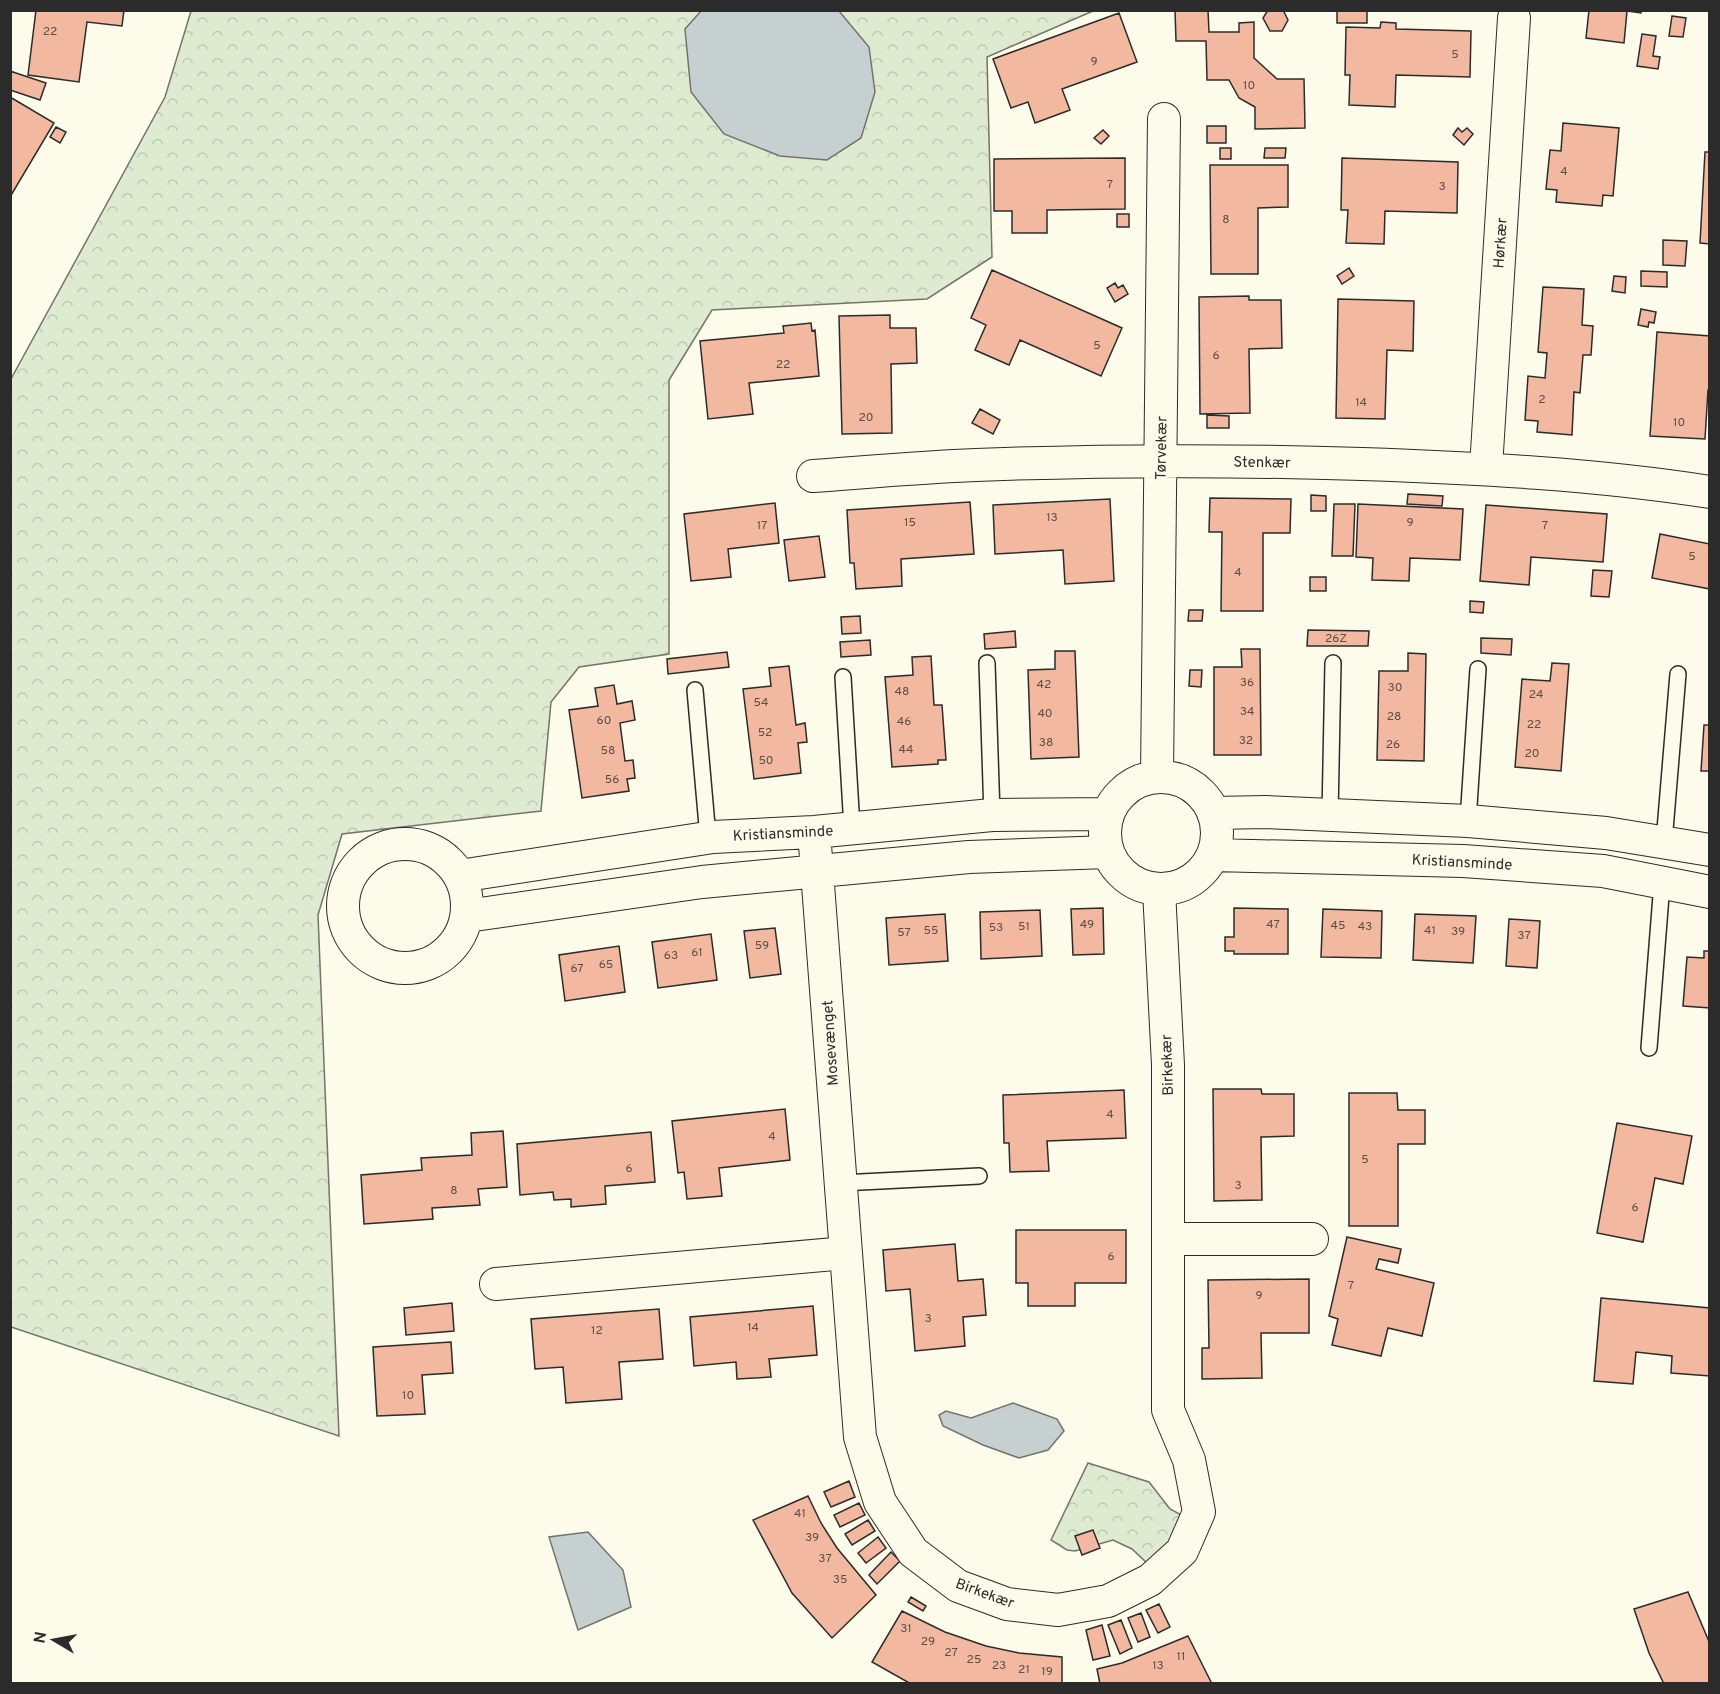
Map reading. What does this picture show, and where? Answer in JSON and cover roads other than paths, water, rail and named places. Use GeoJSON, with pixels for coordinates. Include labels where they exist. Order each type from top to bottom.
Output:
{"type":"FeatureCollection","features":[{"type":"Feature","properties":{"kind":"street","name":"Hørkær"},"geometry":{"type":"LineString","coordinates":[[1486,468],[1514,18]]}},
{"type":"Feature","properties":{"kind":"street","name":"Tørvekær"},"geometry":{"type":"LineString","coordinates":[[1156,777],[1164,119]]}},
{"type":"Feature","properties":{"kind":"street","name":"Stenkær"},"geometry":{"type":"LineString","coordinates":[[813,476],[974,465],[1161,460],[1486,468],[1640,481],[1710,492]]}},
{"type":"Feature","properties":{"kind":"street"},"geometry":{"type":"LineString","coordinates":[[1156,777],[1183,781],[1204,797],[1214,813],[1217,832],[1213,855],[1201,873],[1182,886],[1159,890],[1139,885],[1119,871],[1108,852],[1105,833],[1108,814],[1119,796],[1134,784],[1156,777]]}},
{"type":"Feature","properties":{"kind":"street"},"geometry":{"type":"LineString","coordinates":[[1214,813],[1266,812],[1468,821],[1606,833],[1710,850]]}},
{"type":"Feature","properties":{"kind":"street","name":"Kristiansminde"},"geometry":{"type":"LineString","coordinates":[[460,876],[708,837],[814,832],[992,815],[1108,814]]}},
{"type":"Feature","properties":{"kind":"street","name":"Mosevænget"},"geometry":{"type":"LineString","coordinates":[[814,832],[860,1437]]}},
{"type":"Feature","properties":{"kind":"street"},"geometry":{"type":"LineString","coordinates":[[407,844],[428,848],[447,860],[460,876],[467,896],[467,916],[458,939],[441,958],[418,968],[393,968],[370,958],[352,940],[344,917],[345,891],[353,872],[367,856],[387,847],[407,844]]}},
{"type":"Feature","properties":{"kind":"street"},"geometry":{"type":"LineString","coordinates":[[467,916],[702,882],[969,857],[1108,852]]}},
{"type":"Feature","properties":{"kind":"street","name":"Kristiansminde"},"geometry":{"type":"LineString","coordinates":[[1213,855],[1463,861],[1603,872],[1710,892]]}},
{"type":"Feature","properties":{"kind":"street","name":"Birkekær"},"geometry":{"type":"LineString","coordinates":[[860,1437],[880,1502],[913,1552],[958,1586],[1007,1604],[1058,1610],[1108,1601],[1150,1580],[1182,1551],[1199,1512],[1189,1460],[1168,1410],[1168,1065],[1159,890]]}},
{"type":"Feature","properties":{"kind":"street"},"geometry":{"type":"LineString","coordinates":[[1168,1239],[1312,1239]]}},
{"type":"Feature","properties":{"kind":"street"},"geometry":{"type":"LineString","coordinates":[[496,1284],[846,1254]]}},
{"type":"Feature","properties":{"kind":"lane"},"geometry":{"type":"LineString","coordinates":[[987,663],[992,815]]}},
{"type":"Feature","properties":{"kind":"lane"},"geometry":{"type":"LineString","coordinates":[[1330,815],[1333,663]]}},
{"type":"Feature","properties":{"kind":"lane"},"geometry":{"type":"LineString","coordinates":[[1468,821],[1478,669]]}},
{"type":"Feature","properties":{"kind":"lane"},"geometry":{"type":"LineString","coordinates":[[1664,842],[1678,674]]}},
{"type":"Feature","properties":{"kind":"lane"},"geometry":{"type":"LineString","coordinates":[[843,677],[852,828]]}},
{"type":"Feature","properties":{"kind":"lane"},"geometry":{"type":"LineString","coordinates":[[695,690],[708,837]]}},
{"type":"Feature","properties":{"kind":"lane"},"geometry":{"type":"LineString","coordinates":[[1649,1048],[1662,883]]}},
{"type":"Feature","properties":{"kind":"lane"},"geometry":{"type":"LineString","coordinates":[[841,1183],[979,1176]]}}]}
